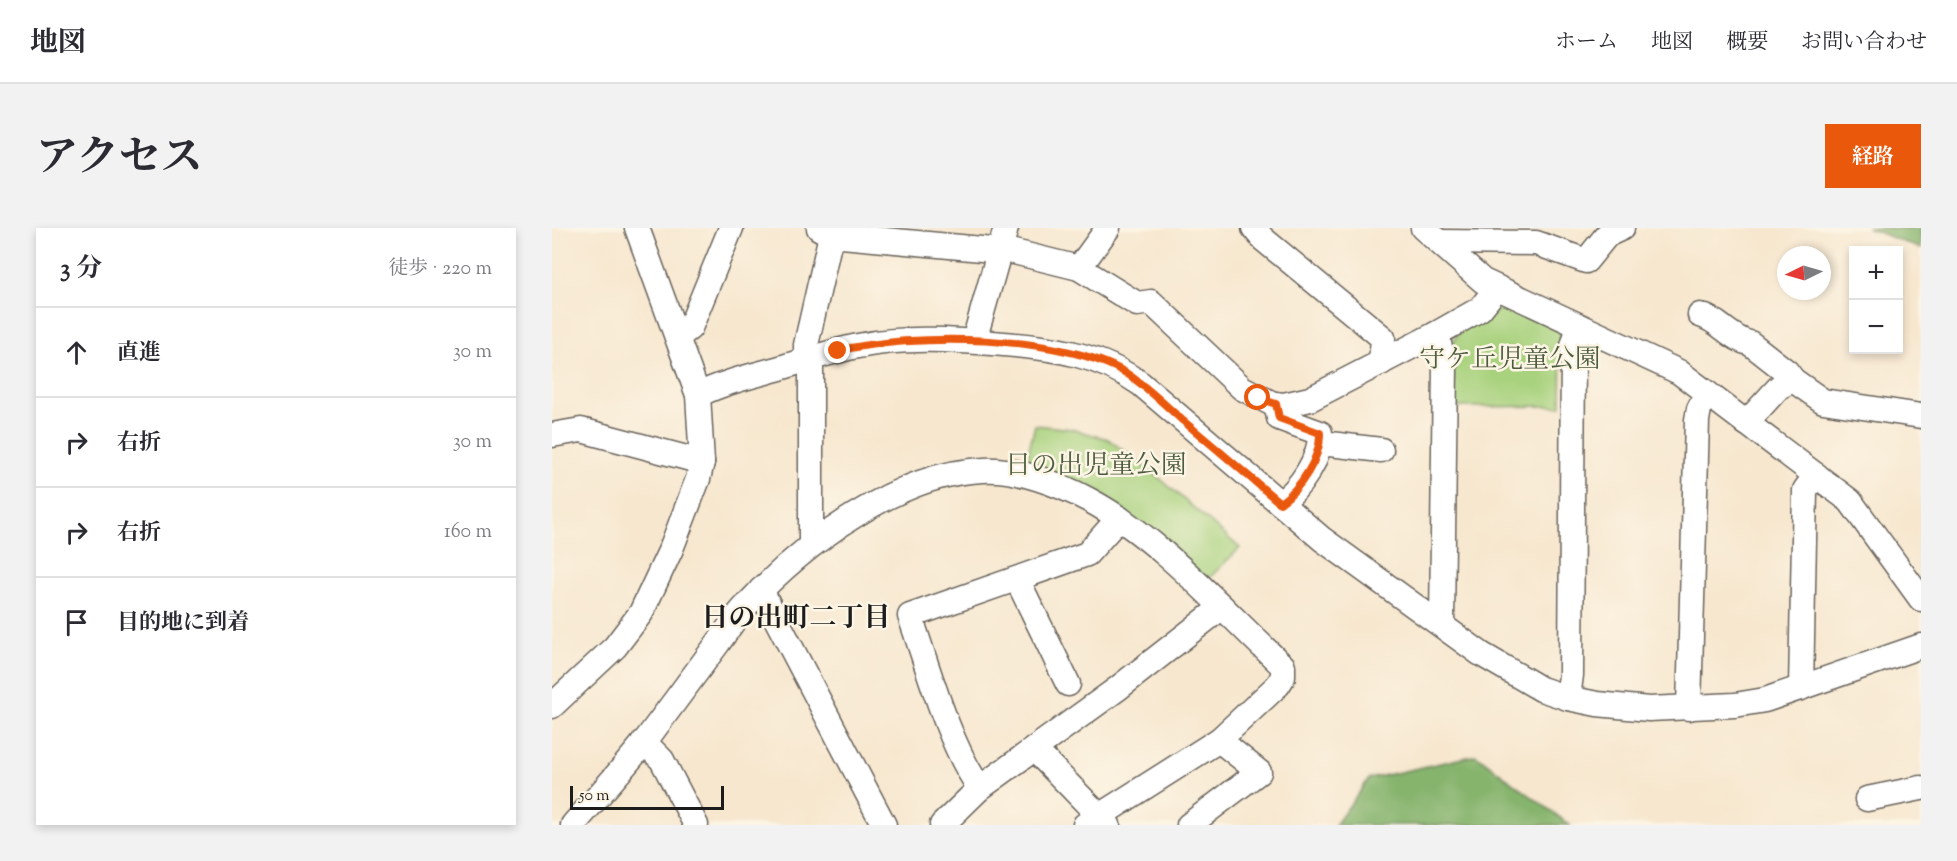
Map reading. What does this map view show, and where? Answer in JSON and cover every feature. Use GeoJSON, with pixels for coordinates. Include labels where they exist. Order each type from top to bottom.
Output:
{"type":"FeatureCollection","features":[{"type":"Feature","properties":{"kind":"street"},"geometry":{"type":"LineString","coordinates":[[552,706],[615,647],[641,614],[671,549],[698,479],[702,462],[698,395],[637,228]]}},
{"type":"Feature","properties":{"kind":"street"},"geometry":{"type":"LineString","coordinates":[[678,337],[690,328],[731,228]]}},
{"type":"Feature","properties":{"kind":"street"},"geometry":{"type":"LineString","coordinates":[[1079,268],[1108,228]]}},
{"type":"Feature","properties":{"kind":"street"},"geometry":{"type":"LineString","coordinates":[[1254,228],[1263,239],[1383,338],[1381,363]]}},
{"type":"Feature","properties":{"kind":"street"},"geometry":{"type":"LineString","coordinates":[[1432,235],[1536,243],[1586,261],[1607,235],[1622,228]]}},
{"type":"Feature","properties":{"kind":"street"},"geometry":{"type":"LineString","coordinates":[[811,545],[809,359],[806,345],[825,231],[926,242],[1002,239],[1079,268],[1137,304],[1151,302],[1242,388],[1258,398],[1276,404],[1296,403],[1310,399],[1381,363],[1480,309],[1497,288]]}},
{"type":"Feature","properties":{"kind":"street"},"geometry":{"type":"LineString","coordinates":[[1432,235],[1483,281],[1679,372],[1850,501],[1921,599]]}},
{"type":"Feature","properties":{"kind":"street"},"geometry":{"type":"LineString","coordinates":[[974,341],[1002,239]]}},
{"type":"Feature","properties":{"kind":"street"},"geometry":{"type":"LineString","coordinates":[[1700,315],[1718,324],[1743,342],[1750,343],[1787,372],[1793,380],[1823,401],[1921,416]]}},
{"type":"Feature","properties":{"kind":"street"},"geometry":{"type":"LineString","coordinates":[[1568,698],[1571,675],[1573,346],[1579,326]]}},
{"type":"Feature","properties":{"kind":"street"},"geometry":{"type":"LineString","coordinates":[[1436,334],[1445,364],[1442,624]]}},
{"type":"Feature","properties":{"kind":"street"},"geometry":{"type":"LineString","coordinates":[[698,395],[717,386],[809,359],[875,343],[936,339],[974,341],[1067,351],[1109,364],[1141,384],[1322,539],[1514,675],[1541,689],[1597,704],[1648,709],[1735,705],[1764,700],[1921,646]]}},
{"type":"Feature","properties":{"kind":"street"},"geometry":{"type":"LineString","coordinates":[[1746,423],[1779,387],[1793,380]]}},
{"type":"Feature","properties":{"kind":"street"},"geometry":{"type":"LineString","coordinates":[[1689,708],[1697,420],[1699,409],[1707,393]]}},
{"type":"Feature","properties":{"kind":"street"},"geometry":{"type":"LineString","coordinates":[[1276,404],[1279,418],[1321,438],[1381,450]]}},
{"type":"Feature","properties":{"kind":"street"},"geometry":{"type":"LineString","coordinates":[[552,435],[581,430],[702,462]]}},
{"type":"Feature","properties":{"kind":"street"},"geometry":{"type":"LineString","coordinates":[[1280,503],[1294,494],[1321,438]]}},
{"type":"Feature","properties":{"kind":"street"},"geometry":{"type":"LineString","coordinates":[[573,825],[644,742],[744,607],[761,590],[811,545],[844,520],[891,496],[961,472],[1000,470],[1040,481],[1088,499],[1119,518],[1199,584],[1283,666],[1283,676],[1278,685],[1219,740],[1097,822],[1034,749]]}},
{"type":"Feature","properties":{"kind":"street"},"geometry":{"type":"LineString","coordinates":[[1801,688],[1805,490],[1816,475]]}},
{"type":"Feature","properties":{"kind":"street"},"geometry":{"type":"LineString","coordinates":[[980,788],[970,774],[956,741],[910,616],[1086,554],[1119,518]]}},
{"type":"Feature","properties":{"kind":"street"},"geometry":{"type":"LineString","coordinates":[[1017,579],[1068,684]]}},
{"type":"Feature","properties":{"kind":"street"},"geometry":{"type":"LineString","coordinates":[[761,590],[884,825]]}},
{"type":"Feature","properties":{"kind":"street"},"geometry":{"type":"LineString","coordinates":[[942,825],[980,788],[1117,689],[1222,607]]}},
{"type":"Feature","properties":{"kind":"street"},"geometry":{"type":"LineString","coordinates":[[1189,825],[1259,772],[1219,740]]}},
{"type":"Feature","properties":{"kind":"street"},"geometry":{"type":"LineString","coordinates":[[644,742],[662,760],[696,825]]}},
{"type":"Feature","properties":{"kind":"street"},"geometry":{"type":"LineString","coordinates":[[1866,799],[1921,788]]}},
{"type":"Feature","properties":{"kind":"green space"},"geometry":{"type":"Polygon","coordinates":[[[1867,228],[1921,228],[1921,249],[1867,228]]]}},
{"type":"Feature","properties":{"kind":"green space","name":"守ケ丘児童公園"},"geometry":{"type":"Polygon","coordinates":[[[1515,307],[1554,325],[1562,336],[1561,406],[1453,407],[1454,340],[1462,329],[1501,308],[1515,307]]]}},
{"type":"Feature","properties":{"kind":"green space","name":"日の出児童公園"},"geometry":{"type":"Polygon","coordinates":[[[1035,425],[1072,429],[1108,439],[1157,476],[1240,548],[1208,579],[1025,465],[1035,425]]]}},
{"type":"Feature","properties":{"kind":"green space"},"geometry":{"type":"Polygon","coordinates":[[[1476,755],[1570,825],[1335,825],[1369,779],[1476,755]]]}},
{"type":"Feature","properties":{"kind":"district","name":"日の出町二丁目"},"geometry":{"type":"Point","coordinates":[796,617]}},
{"type":"Feature","properties":{"kind":"route"},"geometry":{"type":"LineString","coordinates":[[838,351],[875,343],[936,339],[1034,346],[1087,356],[1109,364],[1141,384],[1280,503],[1294,494],[1321,447],[1320,433],[1279,418],[1276,404],[1258,398]]}}]}
